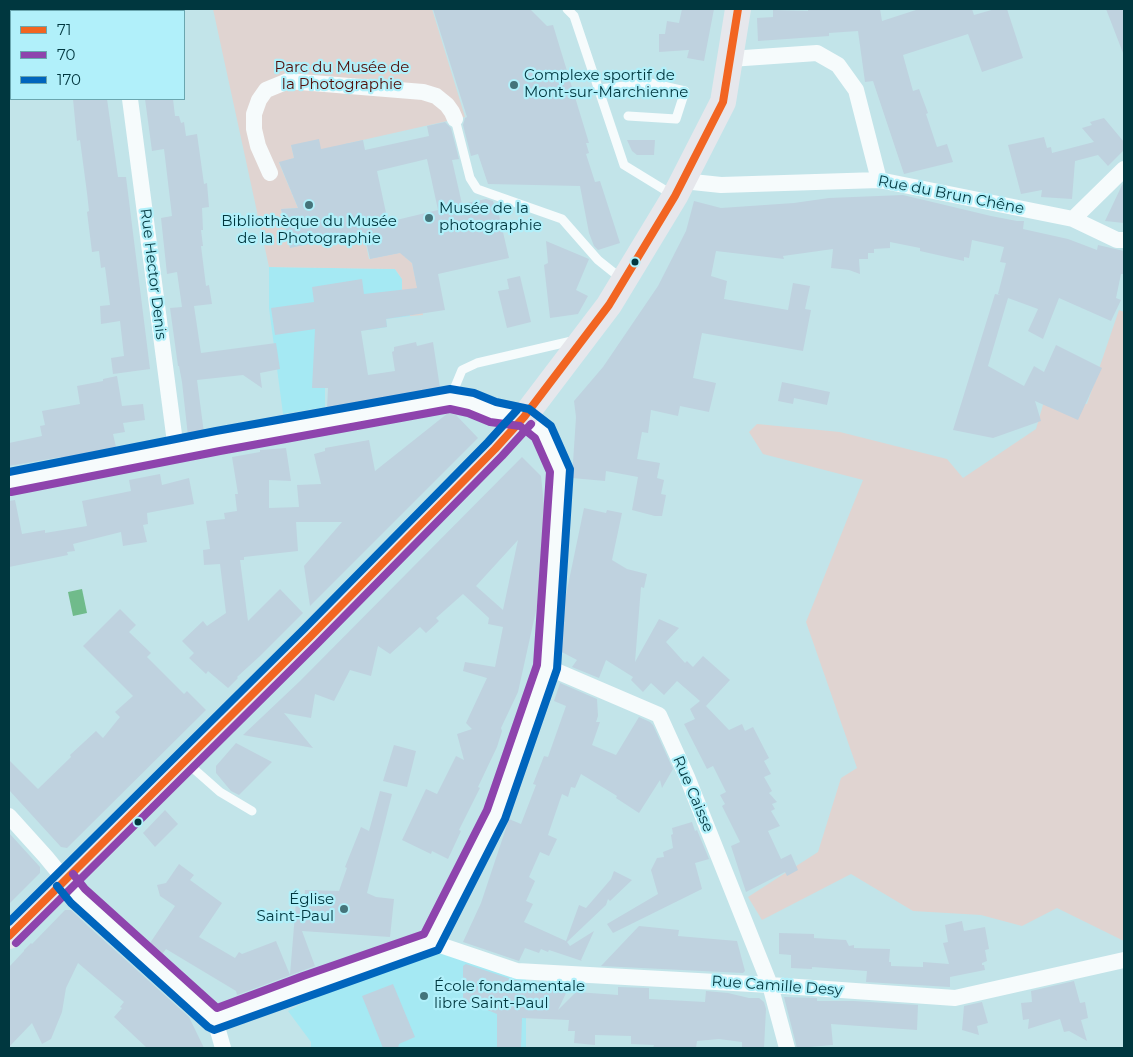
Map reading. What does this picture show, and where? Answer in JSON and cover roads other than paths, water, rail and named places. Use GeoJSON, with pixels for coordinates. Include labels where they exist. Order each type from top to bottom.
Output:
{"type":"FeatureCollection","features":[{"type":"Feature","properties":{"kind":"main road"},"geometry":{"type":"LineString","coordinates":[[9,936],[454,491],[524,417],[609,305],[679,189],[723,102],[738,9]]}},
{"type":"Feature","properties":{"kind":"street"},"geometry":{"type":"LineString","coordinates":[[730,59],[817,53],[838,65],[856,90],[878,180]]}},
{"type":"Feature","properties":{"kind":"street"},"geometry":{"type":"LineString","coordinates":[[270,173],[258,146],[254,129],[254,114],[259,100],[266,90],[282,83],[302,81],[423,92],[436,96],[446,104],[455,119]]}},
{"type":"Feature","properties":{"kind":"street","name":"Rue Hector Denis"},"geometry":{"type":"LineString","coordinates":[[130,100],[176,450]]}},
{"type":"Feature","properties":{"kind":"street"},"geometry":{"type":"LineString","coordinates":[[1073,218],[1124,169]]}},
{"type":"Feature","properties":{"kind":"street","name":"Rue du Brun Chêne"},"geometry":{"type":"LineString","coordinates":[[679,189],[721,185],[878,180],[1073,218],[1117,240],[1124,240]]}},
{"type":"Feature","properties":{"kind":"street"},"geometry":{"type":"LineString","coordinates":[[9,482],[450,399],[471,403],[493,412],[524,417],[543,432],[560,470],[548,668],[496,814],[430,942],[306,985],[215,1020]]}},
{"type":"Feature","properties":{"kind":"street","name":"Rue Caisse"},"geometry":{"type":"LineString","coordinates":[[548,668],[659,715],[687,777],[770,985],[787,1048]]}},
{"type":"Feature","properties":{"kind":"street"},"geometry":{"type":"LineString","coordinates":[[9,816],[46,856],[78,896],[215,1020],[223,1048]]}},
{"type":"Feature","properties":{"kind":"street","name":"Rue Camille Desy"},"geometry":{"type":"LineString","coordinates":[[430,942],[517,971],[770,985],[955,998],[1124,960]]}},
{"type":"Feature","properties":{"kind":"lane"},"geometry":{"type":"LineString","coordinates":[[566,9],[574,16],[624,165],[679,189]]}},
{"type":"Feature","properties":{"kind":"lane"},"geometry":{"type":"LineString","coordinates":[[599,89],[650,83],[685,91],[676,118],[628,116]]}},
{"type":"Feature","properties":{"kind":"lane"},"geometry":{"type":"LineString","coordinates":[[455,119],[470,178],[477,189],[562,219],[598,260],[624,280]]}},
{"type":"Feature","properties":{"kind":"lane"},"geometry":{"type":"LineString","coordinates":[[450,399],[462,370],[477,363],[583,338]]}},
{"type":"Feature","properties":{"kind":"lane"},"geometry":{"type":"LineString","coordinates":[[185,761],[220,792],[252,811]]}},
{"type":"Feature","properties":{"kind":"place","name":"Complexe sportif de Mont-sur-Marchienne"},"geometry":{"type":"Point","coordinates":[514,85]}},
{"type":"Feature","properties":{"kind":"place","name":"Bibliothèque du Musée de la Photographie"},"geometry":{"type":"Point","coordinates":[309,205]}},
{"type":"Feature","properties":{"kind":"place","name":"Musée de la photographie"},"geometry":{"type":"Point","coordinates":[429,218]}},
{"type":"Feature","properties":{"kind":"place","name":"Église Saint-Paul"},"geometry":{"type":"Point","coordinates":[344,909]}},
{"type":"Feature","properties":{"kind":"place","name":"École fondamentale libre Saint-Paul"},"geometry":{"type":"Point","coordinates":[424,996]}},
{"type":"Feature","properties":{"kind":"park label","name":"Parc du Musée de la Photographie"},"geometry":{"type":"Point","coordinates":[342,76]}}]}
